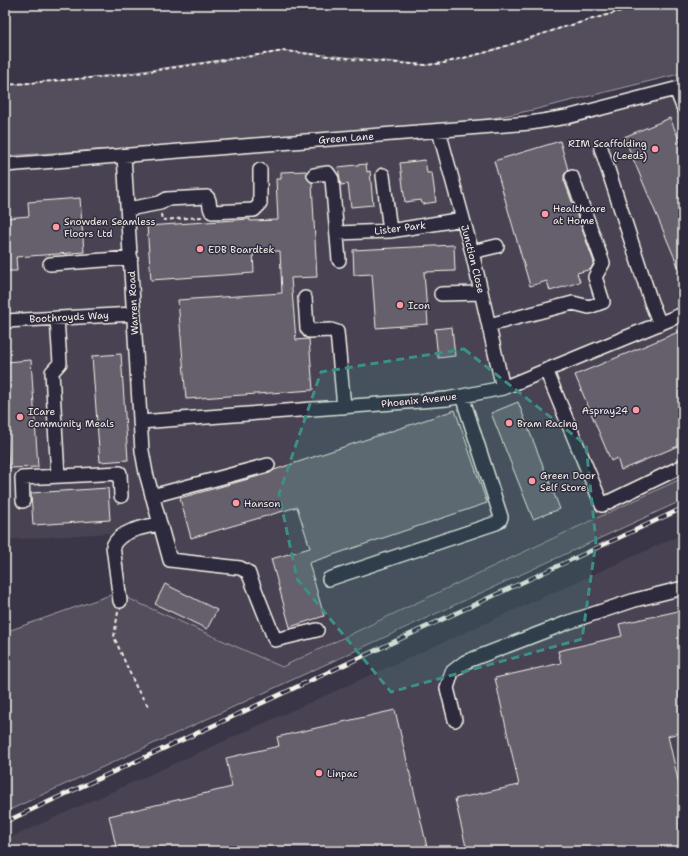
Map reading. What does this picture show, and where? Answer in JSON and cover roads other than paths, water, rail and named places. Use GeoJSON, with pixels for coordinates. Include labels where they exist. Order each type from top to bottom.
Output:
{"type":"FeatureCollection","features":[{"type":"Feature","properties":{"kind":"street"},"geometry":{"type":"LineString","coordinates":[[680,88],[683,107]]}},
{"type":"Feature","properties":{"kind":"street","name":"Green Lane"},"geometry":{"type":"LineString","coordinates":[[5,165],[124,156],[212,147],[530,123],[567,117],[680,88]]}},
{"type":"Feature","properties":{"kind":"street","name":"Junction Close"},"geometry":{"type":"LineString","coordinates":[[439,131],[472,252],[503,388]]}},
{"type":"Feature","properties":{"kind":"street"},"geometry":{"type":"LineString","coordinates":[[601,148],[651,302],[660,324]]}},
{"type":"Feature","properties":{"kind":"street","name":"Warren Road"},"geometry":{"type":"LineString","coordinates":[[124,156],[142,451],[146,473],[170,560],[240,568],[248,572],[275,640],[317,630]]}},
{"type":"Feature","properties":{"kind":"street"},"geometry":{"type":"LineString","coordinates":[[128,209],[160,203],[167,199],[207,197],[212,212],[254,210],[260,204],[260,170]]}},
{"type":"Feature","properties":{"kind":"street"},"geometry":{"type":"LineString","coordinates":[[314,175],[328,173],[332,179],[339,260]]}},
{"type":"Feature","properties":{"kind":"street"},"geometry":{"type":"LineString","coordinates":[[383,175],[390,231]]}},
{"type":"Feature","properties":{"kind":"street"},"geometry":{"type":"LineString","coordinates":[[489,325],[573,303],[589,307],[603,302],[595,277],[603,263],[572,177]]}},
{"type":"Feature","properties":{"kind":"street","name":"Lister Park"},"geometry":{"type":"LineString","coordinates":[[337,233],[390,231],[463,219]]}},
{"type":"Feature","properties":{"kind":"street"},"geometry":{"type":"LineString","coordinates":[[472,252],[497,246]]}},
{"type":"Feature","properties":{"kind":"street"},"geometry":{"type":"LineString","coordinates":[[50,264],[130,258]]}},
{"type":"Feature","properties":{"kind":"street"},"geometry":{"type":"LineString","coordinates":[[441,294],[481,293]]}},
{"type":"Feature","properties":{"kind":"street"},"geometry":{"type":"LineString","coordinates":[[305,298],[307,328],[309,331],[331,330],[337,332],[344,407]]}},
{"type":"Feature","properties":{"kind":"street","name":"Boothroyds Way"},"geometry":{"type":"LineString","coordinates":[[5,321],[134,314]]}},
{"type":"Feature","properties":{"kind":"street","name":"Phoenix Avenue"},"geometry":{"type":"LineString","coordinates":[[140,422],[447,399],[503,388],[683,314]]}},
{"type":"Feature","properties":{"kind":"street"},"geometry":{"type":"LineString","coordinates":[[57,318],[60,363],[52,372],[58,476]]}},
{"type":"Feature","properties":{"kind":"street"},"geometry":{"type":"LineString","coordinates":[[546,370],[602,505],[683,466]]}},
{"type":"Feature","properties":{"kind":"street"},"geometry":{"type":"LineString","coordinates":[[329,579],[496,523],[500,520],[501,517],[462,396]]}},
{"type":"Feature","properties":{"kind":"street"},"geometry":{"type":"LineString","coordinates":[[152,496],[268,465]]}},
{"type":"Feature","properties":{"kind":"street"},"geometry":{"type":"LineString","coordinates":[[23,501],[22,478],[58,476],[120,473],[121,496]]}},
{"type":"Feature","properties":{"kind":"street"},"geometry":{"type":"LineString","coordinates":[[120,601],[113,546],[116,541],[123,536],[139,529],[160,524]]}},
{"type":"Feature","properties":{"kind":"street"},"geometry":{"type":"LineString","coordinates":[[455,720],[447,688],[452,672],[465,662],[569,622],[635,600],[683,588]]}},
{"type":"Feature","properties":{"kind":"railway"},"geometry":{"type":"LineString","coordinates":[[5,822],[683,508]]}},
{"type":"Feature","properties":{"kind":"place","name":"RIM Scaffolding (Leeds)"},"geometry":{"type":"Point","coordinates":[655,149]}},
{"type":"Feature","properties":{"kind":"place","name":"Healthcare at Home"},"geometry":{"type":"Point","coordinates":[545,214]}},
{"type":"Feature","properties":{"kind":"place","name":"Snowden Seamless Floors Ltd"},"geometry":{"type":"Point","coordinates":[56,227]}},
{"type":"Feature","properties":{"kind":"place","name":"EDB Boardtek"},"geometry":{"type":"Point","coordinates":[200,249]}},
{"type":"Feature","properties":{"kind":"place","name":"Icon"},"geometry":{"type":"Point","coordinates":[400,305]}},
{"type":"Feature","properties":{"kind":"place","name":"Aspray24"},"geometry":{"type":"Point","coordinates":[636,410]}},
{"type":"Feature","properties":{"kind":"place","name":"ICare Community Meals"},"geometry":{"type":"Point","coordinates":[20,417]}},
{"type":"Feature","properties":{"kind":"place","name":"Bram Racing"},"geometry":{"type":"Point","coordinates":[509,423]}},
{"type":"Feature","properties":{"kind":"place","name":"Green Door Self Store"},"geometry":{"type":"Point","coordinates":[532,481]}},
{"type":"Feature","properties":{"kind":"place","name":"Hanson"},"geometry":{"type":"Point","coordinates":[236,503]}},
{"type":"Feature","properties":{"kind":"place","name":"Linpac"},"geometry":{"type":"Point","coordinates":[319,773]}}]}
